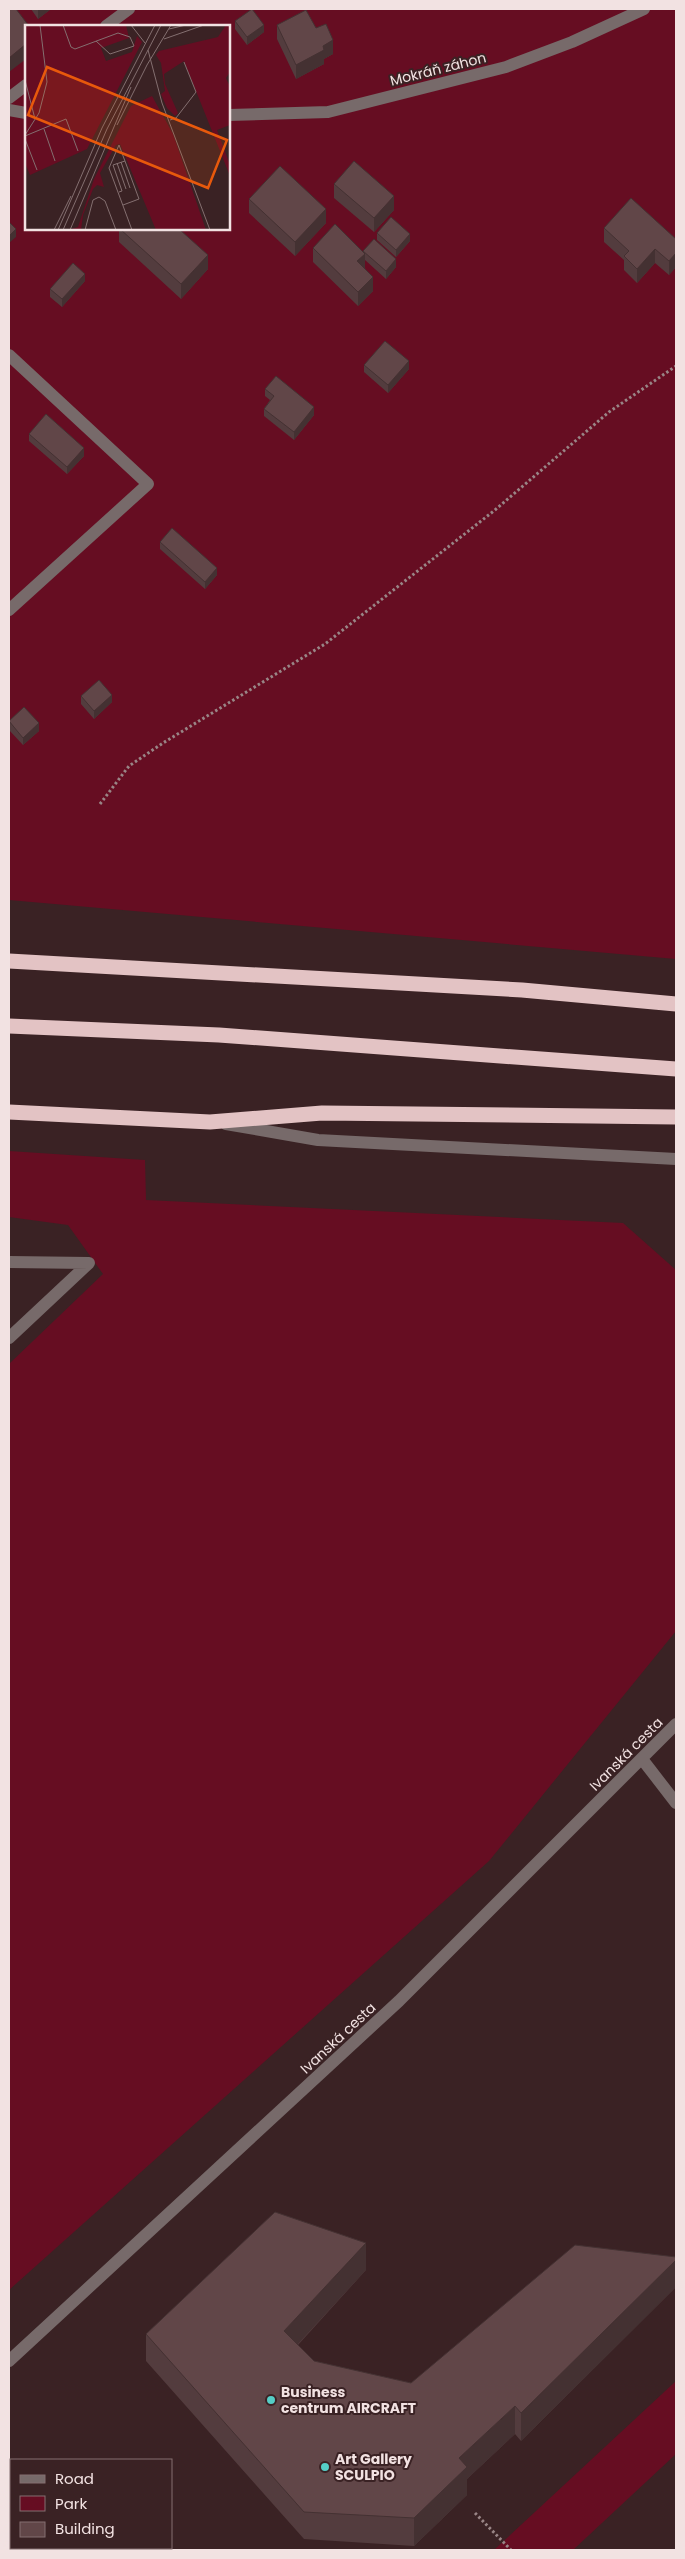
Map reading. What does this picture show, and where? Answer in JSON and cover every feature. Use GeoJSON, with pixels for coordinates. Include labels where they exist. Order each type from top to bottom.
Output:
{"type":"FeatureCollection","features":[{"type":"Feature","properties":{"kind":"highway"},"geometry":{"type":"LineString","coordinates":[[9,961],[522,990],[676,1004]]}},
{"type":"Feature","properties":{"kind":"highway"},"geometry":{"type":"LineString","coordinates":[[9,1026],[228,1036],[676,1069]]}},
{"type":"Feature","properties":{"kind":"highway"},"geometry":{"type":"LineString","coordinates":[[9,1112],[210,1122],[322,1113],[676,1117]]}},
{"type":"Feature","properties":{"kind":"street"},"geometry":{"type":"LineString","coordinates":[[107,25],[129,9]]}},
{"type":"Feature","properties":{"kind":"street","name":"Mokráň záhon"},"geometry":{"type":"LineString","coordinates":[[230,115],[328,112],[506,67],[572,42],[644,9]]}},
{"type":"Feature","properties":{"kind":"street"},"geometry":{"type":"LineString","coordinates":[[9,98],[25,86]]}},
{"type":"Feature","properties":{"kind":"street"},"geometry":{"type":"LineString","coordinates":[[9,110],[25,113]]}},
{"type":"Feature","properties":{"kind":"street"},"geometry":{"type":"LineString","coordinates":[[9,355],[148,484],[9,610]]}},
{"type":"Feature","properties":{"kind":"street"},"geometry":{"type":"LineString","coordinates":[[210,1122],[318,1140],[676,1159]]}},
{"type":"Feature","properties":{"kind":"street"},"geometry":{"type":"LineString","coordinates":[[9,1262],[89,1264],[9,1338]]}},
{"type":"Feature","properties":{"kind":"street","name":"Ivanská cesta"},"geometry":{"type":"LineString","coordinates":[[9,2361],[399,2001],[676,1724]]}},
{"type":"Feature","properties":{"kind":"street"},"geometry":{"type":"LineString","coordinates":[[642,1759],[676,1803]]}},
{"type":"Feature","properties":{"kind":"path"},"geometry":{"type":"LineString","coordinates":[[100,804],[129,766],[325,644],[495,510],[609,412],[676,366]]}},
{"type":"Feature","properties":{"kind":"path"},"geometry":{"type":"LineString","coordinates":[[475,2513],[510,2550]]}},
{"type":"Feature","properties":{"kind":"green space"},"geometry":{"type":"Polygon","coordinates":[[[9,9],[676,9],[676,959],[9,900],[9,9]]]}},
{"type":"Feature","properties":{"kind":"green space"},"geometry":{"type":"Polygon","coordinates":[[[9,1151],[145,1160],[146,1200],[623,1223],[676,1270],[676,1631],[489,1861],[9,2290],[9,1364],[103,1274],[68,1225],[9,1217],[9,1151]]]}},
{"type":"Feature","properties":{"kind":"green space"},"geometry":{"type":"Polygon","coordinates":[[[676,2381],[676,2454],[573,2550],[494,2550],[676,2381]]]}},
{"type":"Feature","properties":{"kind":"building"},"geometry":{"type":"Polygon","coordinates":[[[9,9],[16,9],[28,25],[25,25],[25,45],[9,58],[9,9]]]}},
{"type":"Feature","properties":{"kind":"building"},"geometry":{"type":"Polygon","coordinates":[[[252,9],[264,25],[247,37],[235,21],[252,9]]]}},
{"type":"Feature","properties":{"kind":"building"},"geometry":{"type":"Polygon","coordinates":[[[306,10],[316,28],[326,24],[333,40],[323,46],[324,50],[296,65],[277,25],[306,10]]]}},
{"type":"Feature","properties":{"kind":"building"},"geometry":{"type":"Polygon","coordinates":[[[354,161],[394,196],[374,218],[334,184],[354,161]]]}},
{"type":"Feature","properties":{"kind":"building"},"geometry":{"type":"Polygon","coordinates":[[[280,166],[326,209],[295,242],[249,199],[280,166]]]}},
{"type":"Feature","properties":{"kind":"building"},"geometry":{"type":"Polygon","coordinates":[[[631,198],[676,239],[676,253],[669,261],[655,249],[637,269],[624,256],[629,251],[604,228],[631,198]]]}},
{"type":"Feature","properties":{"kind":"building"},"geometry":{"type":"Polygon","coordinates":[[[391,217],[410,234],[396,250],[377,233],[391,217]]]}},
{"type":"Feature","properties":{"kind":"building"},"geometry":{"type":"Polygon","coordinates":[[[9,222],[16,229],[9,236],[9,222]]]}},
{"type":"Feature","properties":{"kind":"building"},"geometry":{"type":"Polygon","coordinates":[[[335,224],[365,254],[357,261],[373,277],[358,292],[313,248],[335,224]]]}},
{"type":"Feature","properties":{"kind":"building"},"geometry":{"type":"Polygon","coordinates":[[[121,230],[180,230],[208,255],[181,284],[121,230]]]}},
{"type":"Feature","properties":{"kind":"building"},"geometry":{"type":"Polygon","coordinates":[[[374,239],[396,259],[386,271],[363,251],[374,239]]]}},
{"type":"Feature","properties":{"kind":"building"},"geometry":{"type":"Polygon","coordinates":[[[73,263],[85,274],[62,299],[50,289],[73,263]]]}},
{"type":"Feature","properties":{"kind":"building"},"geometry":{"type":"Polygon","coordinates":[[[385,341],[409,361],[388,385],[364,365],[385,341]]]}},
{"type":"Feature","properties":{"kind":"building"},"geometry":{"type":"Polygon","coordinates":[[[276,376],[314,407],[294,432],[264,409],[274,396],[265,389],[276,376]]]}},
{"type":"Feature","properties":{"kind":"building"},"geometry":{"type":"Polygon","coordinates":[[[46,414],[84,448],[67,467],[29,434],[46,414]]]}},
{"type":"Feature","properties":{"kind":"building"},"geometry":{"type":"Polygon","coordinates":[[[172,528],[217,568],[205,582],[160,542],[172,528]]]}},
{"type":"Feature","properties":{"kind":"building"},"geometry":{"type":"Polygon","coordinates":[[[99,680],[112,695],[94,711],[81,696],[99,680]]]}},
{"type":"Feature","properties":{"kind":"building"},"geometry":{"type":"Polygon","coordinates":[[[24,707],[39,723],[23,738],[9,721],[24,707]]]}},
{"type":"Feature","properties":{"kind":"building","name":"Business centrum AIRCRAFT"},"geometry":{"type":"Polygon","coordinates":[[[275,2212],[366,2243],[284,2331],[314,2361],[411,2383],[575,2245],[676,2257],[676,2260],[521,2413],[515,2406],[459,2458],[467,2467],[414,2518],[304,2512],[146,2334],[275,2212]]]}},
{"type":"Feature","properties":{"kind":"building"},"geometry":{"type":"Polygon","coordinates":[[[9,2490],[10,2549],[63,2549],[9,2550],[9,2490]]]}},
{"type":"Feature","properties":{"kind":"place","name":"Business centrum AIRCRAFT"},"geometry":{"type":"Point","coordinates":[271,2400]}},
{"type":"Feature","properties":{"kind":"place","name":"Art Gallery SCULPIO"},"geometry":{"type":"Point","coordinates":[325,2467]}}]}
